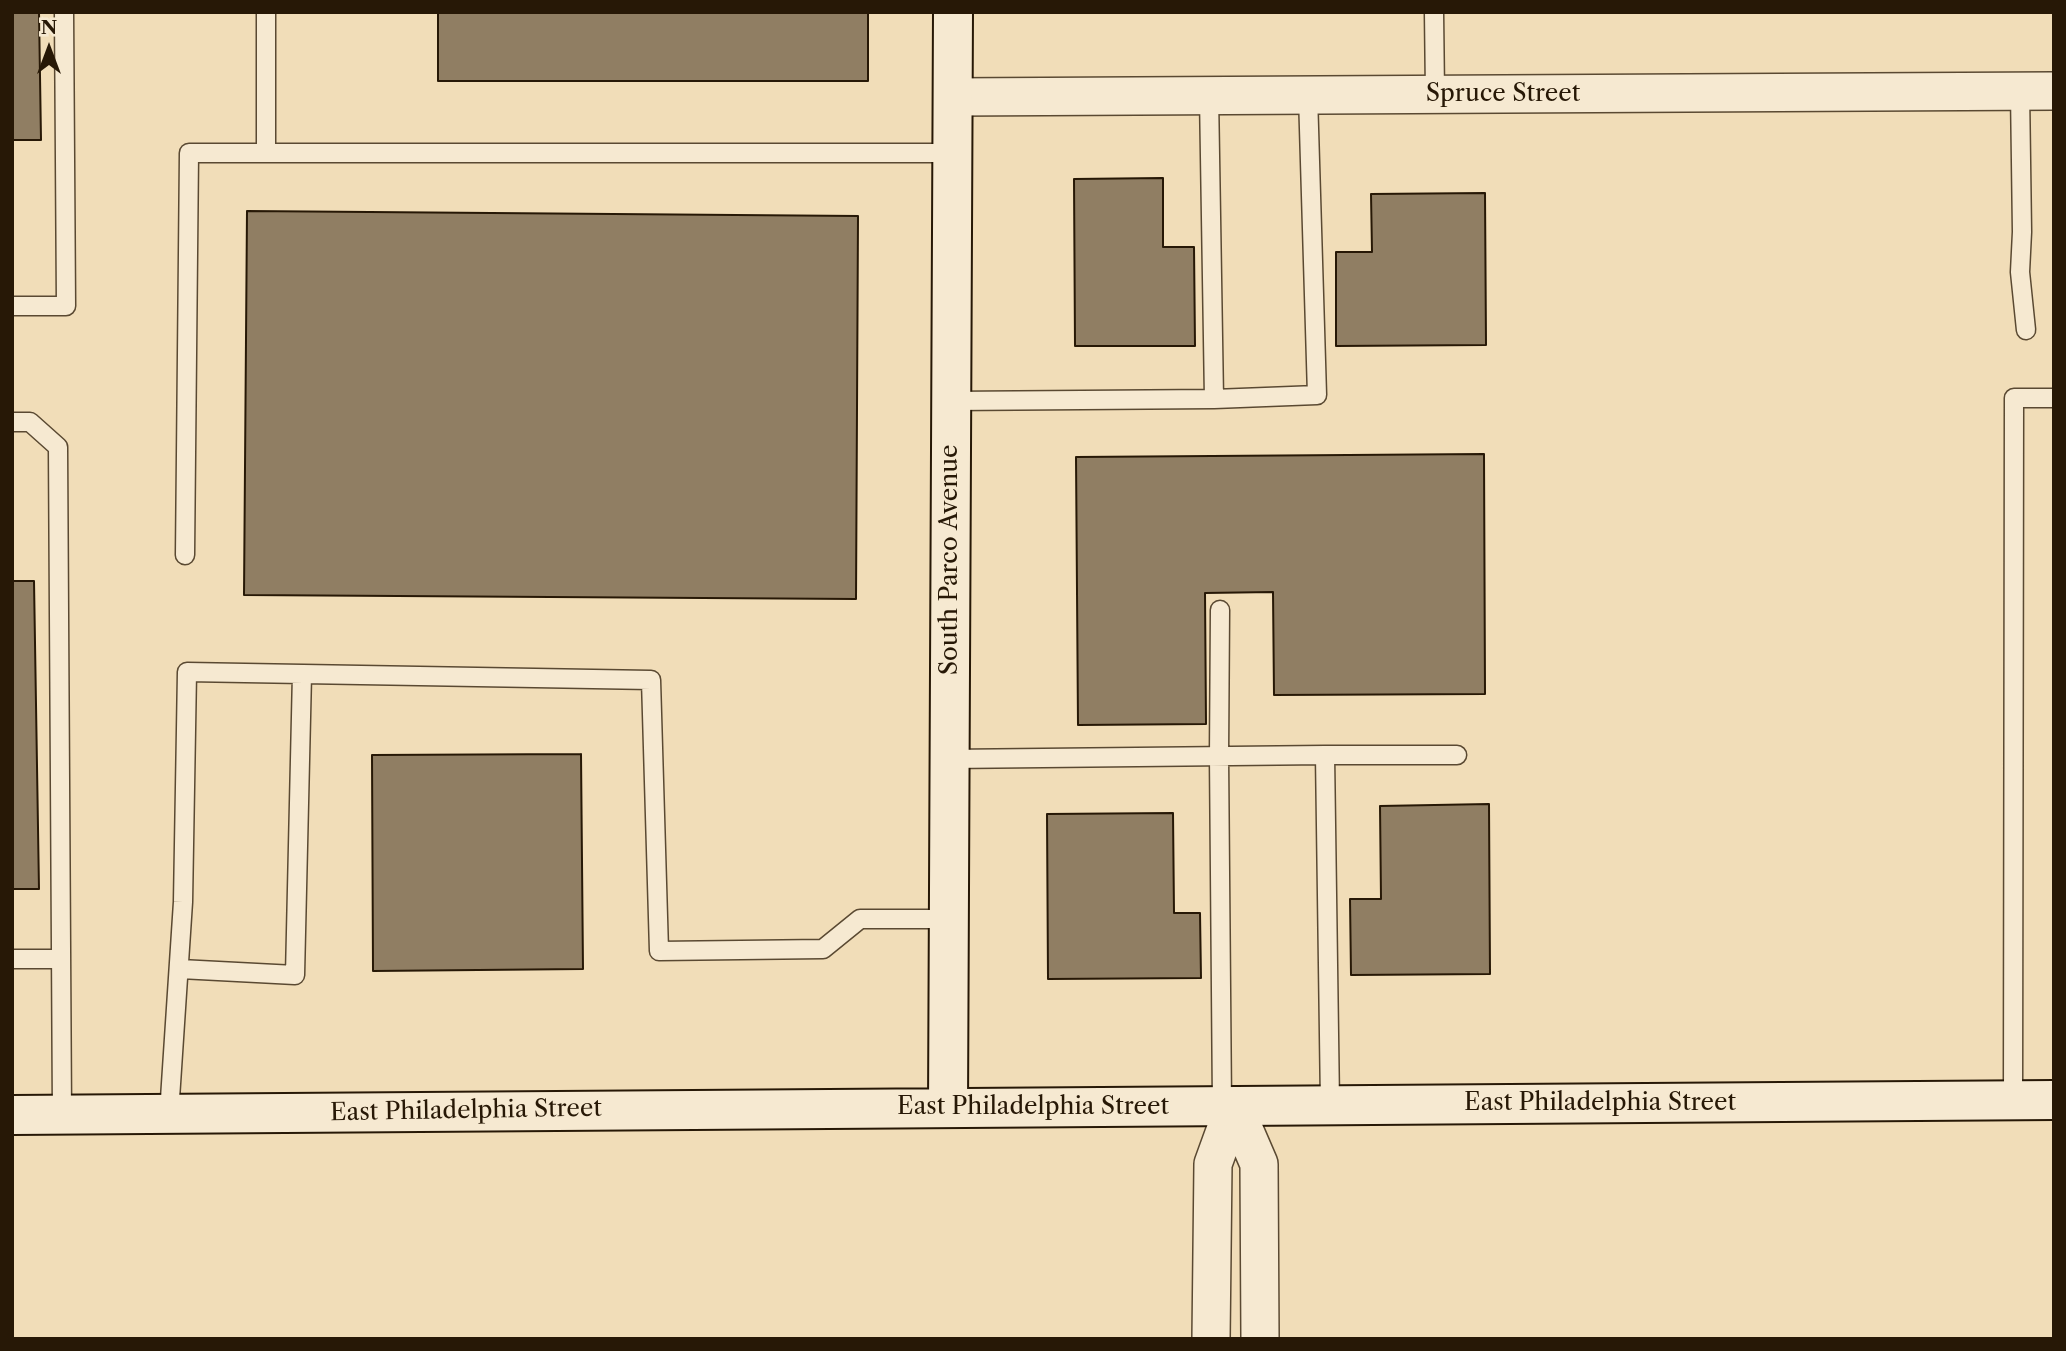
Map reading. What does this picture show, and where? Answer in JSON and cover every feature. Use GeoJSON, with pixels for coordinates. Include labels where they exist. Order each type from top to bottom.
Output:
{"type":"FeatureCollection","features":[{"type":"Feature","properties":{"kind":"street","name":"South Parco Avenue"},"geometry":{"type":"LineString","coordinates":[[948,1107],[953,12]]}},
{"type":"Feature","properties":{"kind":"street","name":"Spruce Street"},"geometry":{"type":"LineString","coordinates":[[953,97],[2037,91]]}},
{"type":"Feature","properties":{"kind":"street","name":"East Philadelphia Street"},"geometry":{"type":"LineString","coordinates":[[12,1115],[2054,1100]]}},
{"type":"Feature","properties":{"kind":"street"},"geometry":{"type":"LineString","coordinates":[[1211,1339],[1213,1164],[1228,1106]]}},
{"type":"Feature","properties":{"kind":"street"},"geometry":{"type":"LineString","coordinates":[[1228,1106],[1259,1164],[1260,1339]]}},
{"type":"Feature","properties":{"kind":"lane"},"geometry":{"type":"LineString","coordinates":[[12,306],[66,306],[64,12]]}},
{"type":"Feature","properties":{"kind":"lane"},"geometry":{"type":"LineString","coordinates":[[266,12],[266,153]]}},
{"type":"Feature","properties":{"kind":"lane"},"geometry":{"type":"LineString","coordinates":[[1434,12],[1435,94]]}},
{"type":"Feature","properties":{"kind":"lane"},"geometry":{"type":"LineString","coordinates":[[2026,330],[2020,272],[2037,91]]}},
{"type":"Feature","properties":{"kind":"lane"},"geometry":{"type":"LineString","coordinates":[[1209,95],[1214,399]]}},
{"type":"Feature","properties":{"kind":"lane"},"geometry":{"type":"LineString","coordinates":[[951,401],[1214,399],[1317,395],[1308,95]]}},
{"type":"Feature","properties":{"kind":"lane"},"geometry":{"type":"LineString","coordinates":[[185,555],[189,153],[953,153]]}},
{"type":"Feature","properties":{"kind":"lane"},"geometry":{"type":"LineString","coordinates":[[2013,1100],[2014,398],[2054,398]]}},
{"type":"Feature","properties":{"kind":"lane"},"geometry":{"type":"LineString","coordinates":[[12,422],[30,422],[58,447],[62,1115]]}},
{"type":"Feature","properties":{"kind":"lane"},"geometry":{"type":"LineString","coordinates":[[1220,610],[1219,756],[1228,1106]]}},
{"type":"Feature","properties":{"kind":"lane"},"geometry":{"type":"LineString","coordinates":[[169,1114],[183,902],[187,672],[651,680],[659,951],[823,948],[860,919],[948,919]]}},
{"type":"Feature","properties":{"kind":"lane"},"geometry":{"type":"LineString","coordinates":[[180,969],[295,975],[302,674]]}},
{"type":"Feature","properties":{"kind":"lane"},"geometry":{"type":"LineString","coordinates":[[1325,755],[1330,1104]]}},
{"type":"Feature","properties":{"kind":"lane"},"geometry":{"type":"LineString","coordinates":[[949,759],[1457,755]]}},
{"type":"Feature","properties":{"kind":"lane"},"geometry":{"type":"LineString","coordinates":[[12,959],[61,959]]}},
{"type":"Feature","properties":{"kind":"building"},"geometry":{"type":"Polygon","coordinates":[[[12,12],[39,12],[41,140],[12,140],[12,12]]]}},
{"type":"Feature","properties":{"kind":"building"},"geometry":{"type":"Polygon","coordinates":[[[438,12],[868,12],[868,81],[438,81],[438,12]]]}},
{"type":"Feature","properties":{"kind":"building"},"geometry":{"type":"Polygon","coordinates":[[[1163,178],[1163,247],[1194,247],[1195,346],[1075,346],[1074,179],[1163,178]]]}},
{"type":"Feature","properties":{"kind":"building"},"geometry":{"type":"Polygon","coordinates":[[[1485,193],[1486,345],[1336,346],[1336,252],[1372,252],[1371,194],[1485,193]]]}},
{"type":"Feature","properties":{"kind":"building"},"geometry":{"type":"Polygon","coordinates":[[[247,211],[858,216],[856,599],[244,595],[247,211]]]}},
{"type":"Feature","properties":{"kind":"building"},"geometry":{"type":"Polygon","coordinates":[[[1484,454],[1485,694],[1274,695],[1273,592],[1205,593],[1206,724],[1078,725],[1076,457],[1484,454]]]}},
{"type":"Feature","properties":{"kind":"building"},"geometry":{"type":"Polygon","coordinates":[[[12,581],[34,581],[39,889],[12,889],[12,581]]]}},
{"type":"Feature","properties":{"kind":"building"},"geometry":{"type":"Polygon","coordinates":[[[581,754],[583,969],[373,971],[372,755],[581,754]]]}},
{"type":"Feature","properties":{"kind":"building"},"geometry":{"type":"Polygon","coordinates":[[[1489,804],[1490,974],[1351,975],[1350,899],[1381,899],[1380,806],[1489,804]]]}},
{"type":"Feature","properties":{"kind":"building"},"geometry":{"type":"Polygon","coordinates":[[[1173,813],[1174,913],[1200,913],[1201,978],[1048,979],[1047,814],[1173,813]]]}}]}
